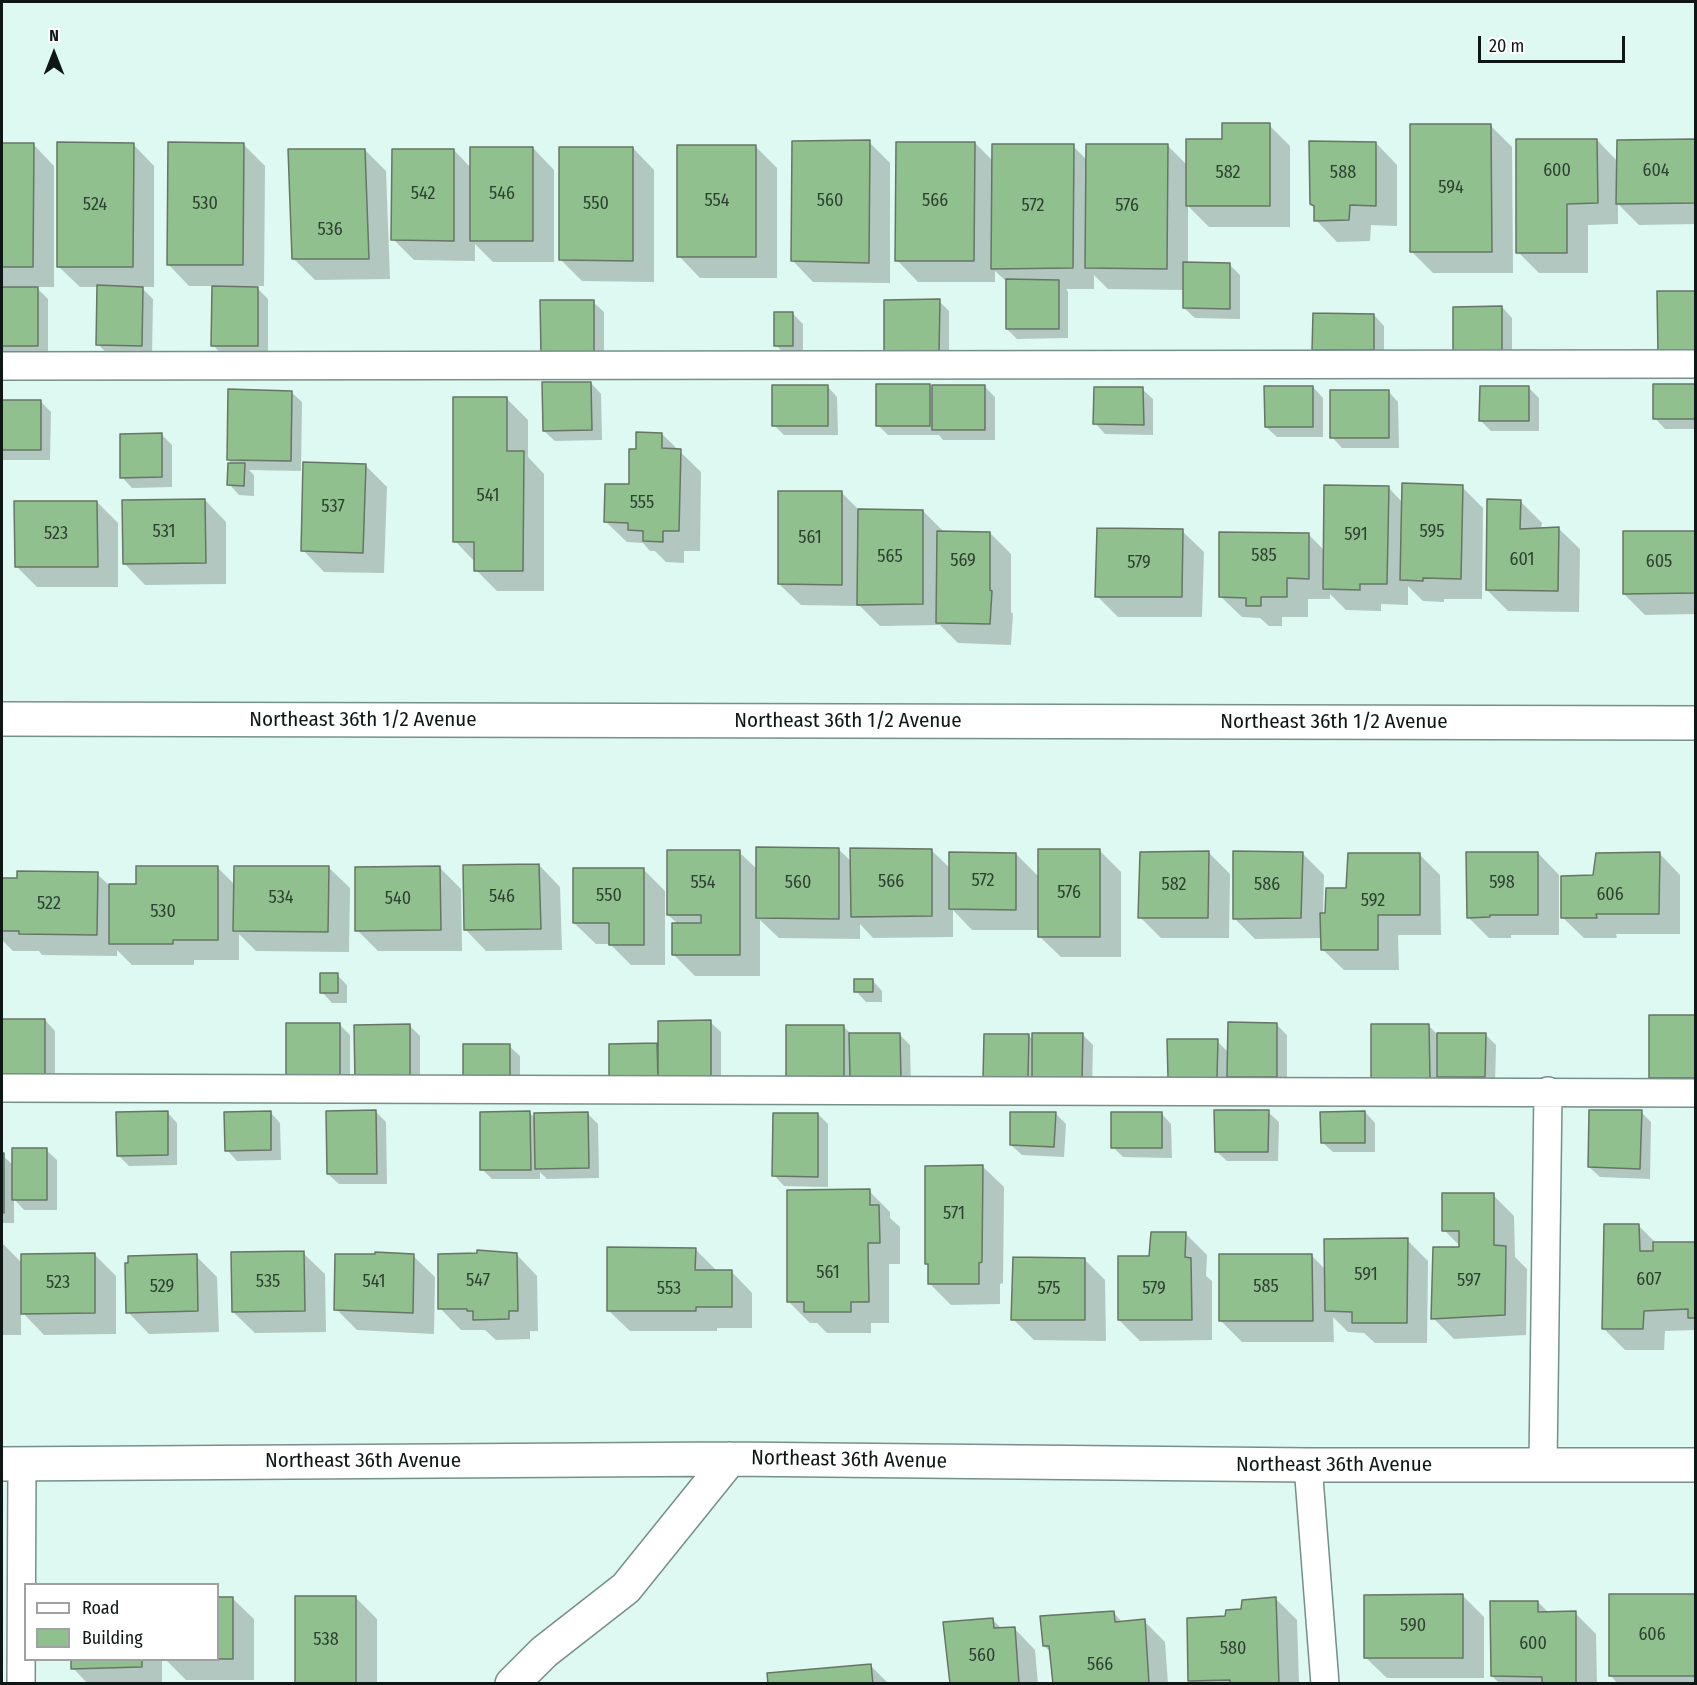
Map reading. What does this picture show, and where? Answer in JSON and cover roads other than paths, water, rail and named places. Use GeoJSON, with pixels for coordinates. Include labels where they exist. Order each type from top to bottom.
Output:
{"type":"FeatureCollection","features":[{"type":"Feature","properties":{"kind":"street","name":"Northeast 36th 1/2 Avenue"},"geometry":{"type":"LineString","coordinates":[[2,719],[1695,723]]}},
{"type":"Feature","properties":{"kind":"street","name":"Northeast 36th Avenue"},"geometry":{"type":"LineString","coordinates":[[12,1464],[730,1459],[1308,1465],[1695,1465]]}},
{"type":"Feature","properties":{"kind":"street"},"geometry":{"type":"LineString","coordinates":[[512,1683],[544,1652],[626,1588],[730,1459]]}},
{"type":"Feature","properties":{"kind":"lane"},"geometry":{"type":"LineString","coordinates":[[2,366],[1695,364]]}},
{"type":"Feature","properties":{"kind":"lane"},"geometry":{"type":"LineString","coordinates":[[2,1088],[1695,1093]]}},
{"type":"Feature","properties":{"kind":"lane"},"geometry":{"type":"LineString","coordinates":[[1544,1465],[1548,1091]]}},
{"type":"Feature","properties":{"kind":"lane"},"geometry":{"type":"LineString","coordinates":[[12,1464],[21,1683]]}},
{"type":"Feature","properties":{"kind":"lane"},"geometry":{"type":"LineString","coordinates":[[1308,1465],[1325,1683]]}}]}
